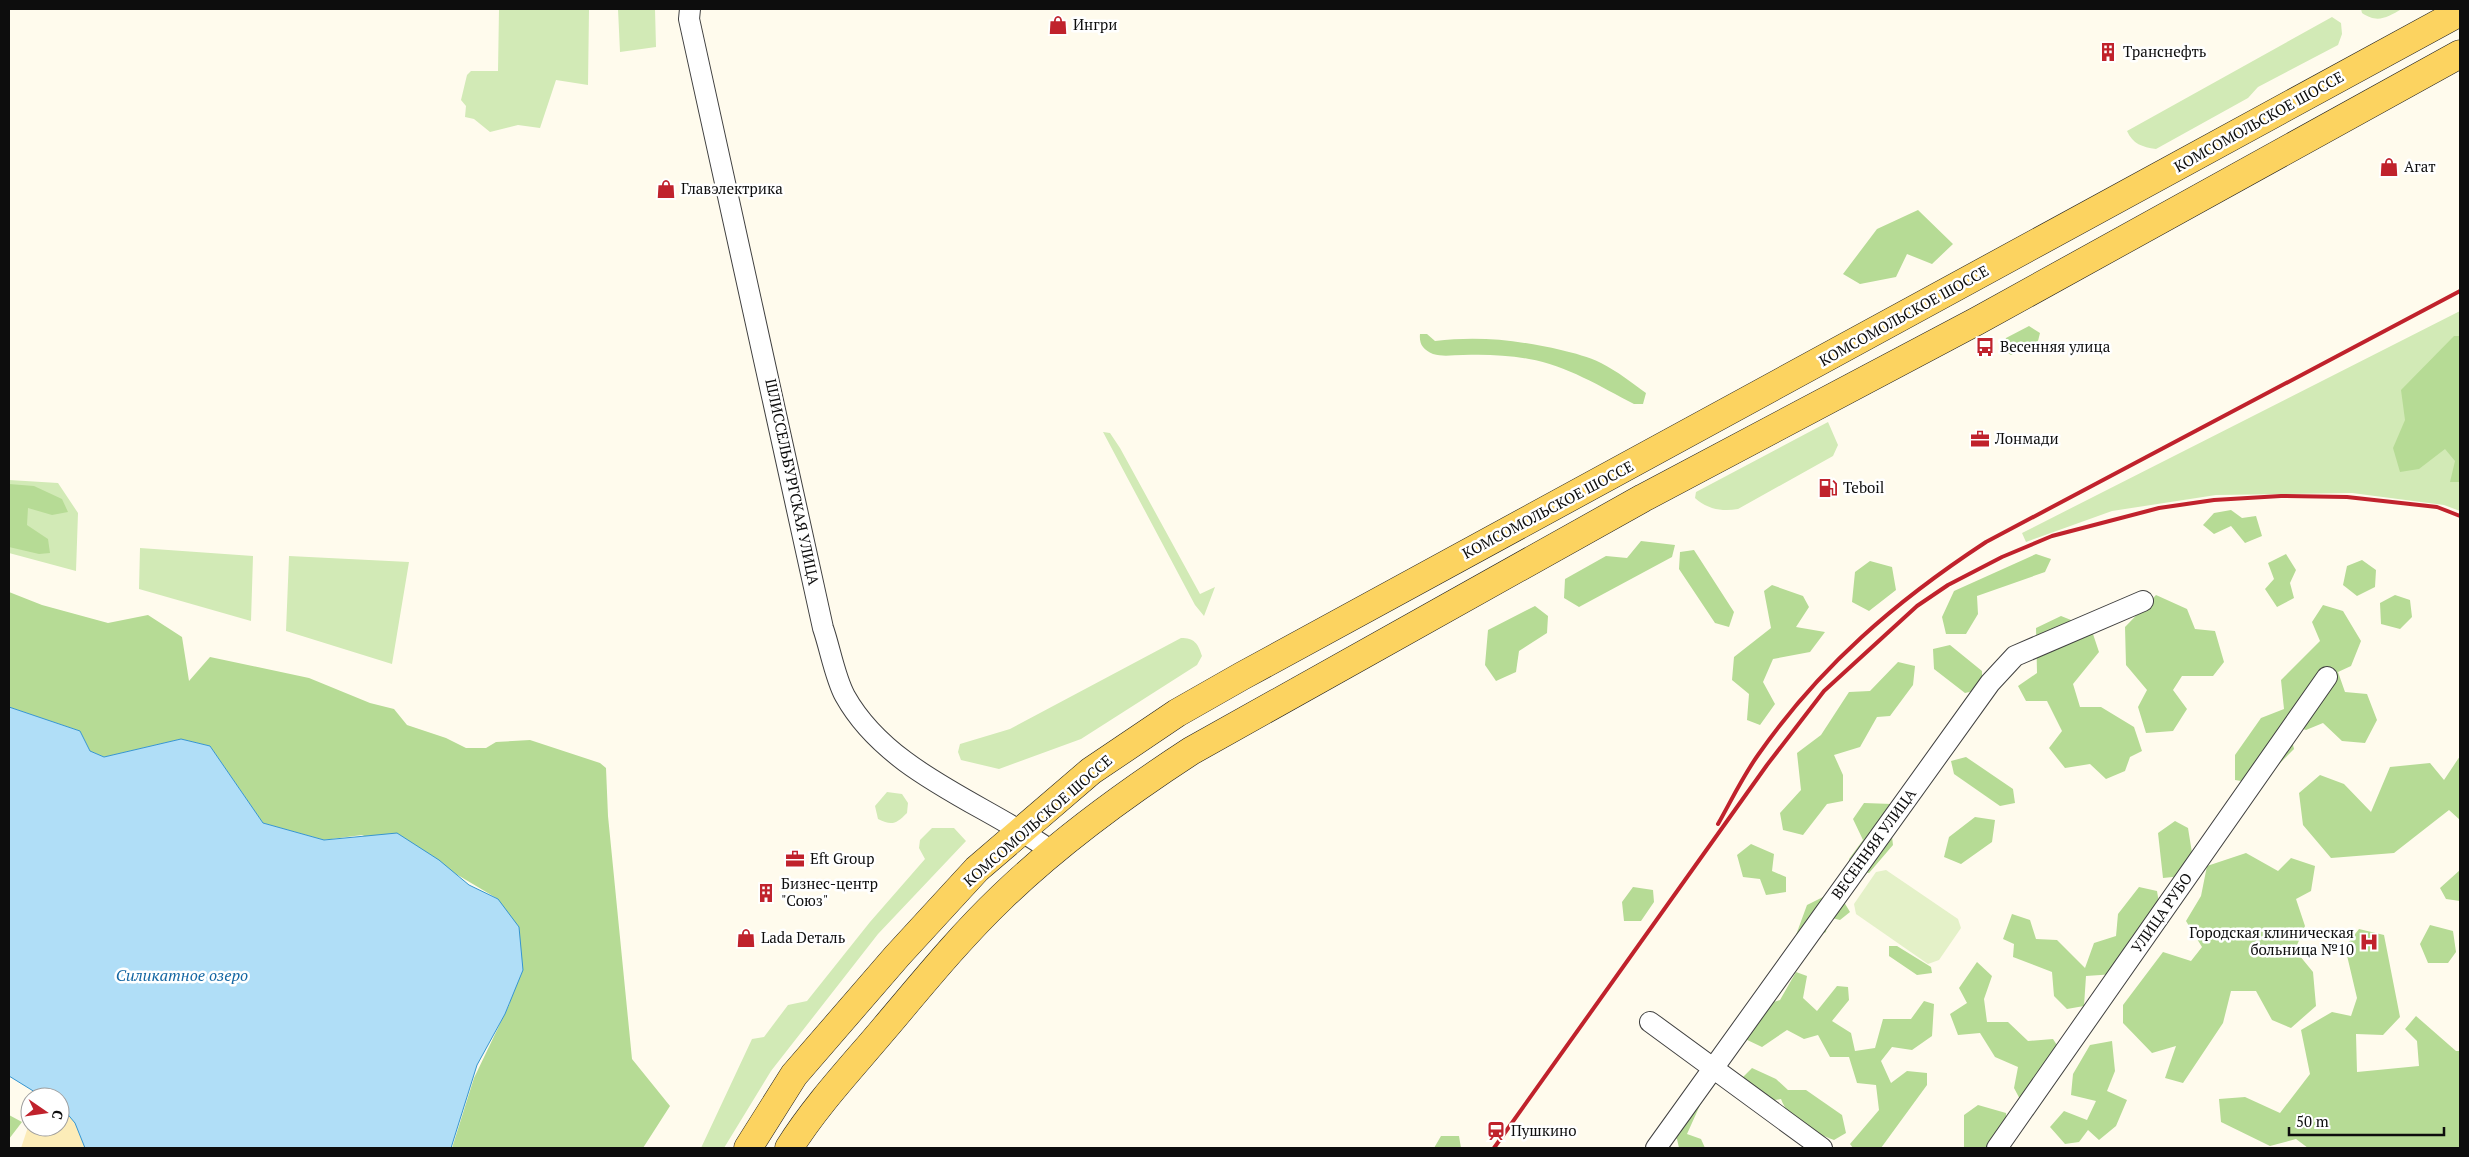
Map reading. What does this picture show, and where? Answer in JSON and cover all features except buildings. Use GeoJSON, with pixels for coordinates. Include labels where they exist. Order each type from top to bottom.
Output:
{"type":"FeatureCollection","features":[{"type":"Feature","properties":{"kind":"main road","name":"КОМСОМОЛЬСКОЕ ШОССЕ"},"geometry":{"type":"LineString","coordinates":[[748,1148],[794,1075],[897,956],[977,869],[1091,771],[1177,713],[2460,12]]}},
{"type":"Feature","properties":{"kind":"main road"},"geometry":{"type":"LineString","coordinates":[[789,1148],[837,1082],[940,962],[1003,896],[1053,852],[1133,789],[1183,756],[1297,690],[1643,498],[1977,321],[2460,54]]}},
{"type":"Feature","properties":{"kind":"street","name":"ШЛИССЕЛЬБУРГСКАЯ УЛИЦА"},"geometry":{"type":"LineString","coordinates":[[690,9],[689,19],[823,628],[845,696],[868,728],[910,766],[1022,830],[1053,852]]}},
{"type":"Feature","properties":{"kind":"street","name":"ВЕСЕННЯЯ УЛИЦА"},"geometry":{"type":"LineString","coordinates":[[1656,1148],[1990,683],[2016,656],[2143,601]]}},
{"type":"Feature","properties":{"kind":"street","name":"УЛИЦА РУБО"},"geometry":{"type":"LineString","coordinates":[[1997,1148],[2327,677]]}},
{"type":"Feature","properties":{"kind":"street"},"geometry":{"type":"LineString","coordinates":[[1650,1022],[1822,1148]]}},
{"type":"Feature","properties":{"kind":"green space"},"geometry":{"type":"Polygon","coordinates":[[[499,9],[589,9],[588,85],[556,80],[540,128],[518,125],[490,132],[474,119],[465,117],[466,106],[461,100],[467,75],[471,71],[498,71],[499,9]]]}},
{"type":"Feature","properties":{"kind":"green space"},"geometry":{"type":"Polygon","coordinates":[[[618,9],[655,9],[656,47],[620,52],[618,9]]]}},
{"type":"Feature","properties":{"kind":"green space"},"geometry":{"type":"Polygon","coordinates":[[[2361,9],[2402,9],[2387,17],[2378,19],[2362,13],[2361,9]]]}},
{"type":"Feature","properties":{"kind":"green space"},"geometry":{"type":"Polygon","coordinates":[[[2332,17],[2341,23],[2342,34],[2338,45],[2258,87],[2248,98],[2156,149],[2138,144],[2129,135],[2127,131],[2332,17]]]}},
{"type":"Feature","properties":{"kind":"green space"},"geometry":{"type":"Polygon","coordinates":[[[1918,210],[1953,244],[1932,264],[1907,254],[1896,277],[1860,284],[1843,274],[1877,229],[1918,210]]]}},
{"type":"Feature","properties":{"kind":"green space"},"geometry":{"type":"Polygon","coordinates":[[[2460,311],[2460,511],[2444,505],[2352,493],[2216,495],[2112,511],[2026,542],[2022,533],[2460,311]]]}},
{"type":"Feature","properties":{"kind":"green space"},"geometry":{"type":"Polygon","coordinates":[[[2029,326],[2040,333],[2038,341],[2011,355],[2001,348],[2006,338],[2029,326]]]}},
{"type":"Feature","properties":{"kind":"green space"},"geometry":{"type":"Polygon","coordinates":[[[1420,334],[1427,334],[1435,341],[1467,339],[1514,341],[1581,355],[1607,366],[1646,393],[1643,404],[1634,404],[1570,371],[1543,362],[1504,356],[1444,356],[1433,354],[1422,346],[1420,334]]]}},
{"type":"Feature","properties":{"kind":"green space"},"geometry":{"type":"Polygon","coordinates":[[[2454,336],[2460,336],[2460,482],[2450,482],[2455,461],[2445,449],[2419,469],[2400,472],[2393,448],[2405,420],[2401,390],[2454,336]]]}},
{"type":"Feature","properties":{"kind":"green space"},"geometry":{"type":"Polygon","coordinates":[[[1828,422],[1838,445],[1833,456],[1738,509],[1715,509],[1695,498],[1696,492],[1828,422]]]}},
{"type":"Feature","properties":{"kind":"green space"},"geometry":{"type":"Polygon","coordinates":[[[1103,432],[1110,433],[1120,448],[1200,594],[1215,587],[1204,616],[1195,605],[1103,432]]]}},
{"type":"Feature","properties":{"kind":"green space"},"geometry":{"type":"Polygon","coordinates":[[[9,480],[58,483],[78,513],[76,571],[9,553],[9,480]]]}},
{"type":"Feature","properties":{"kind":"green space"},"geometry":{"type":"Polygon","coordinates":[[[9,484],[34,486],[62,499],[68,512],[52,515],[28,508],[27,525],[48,539],[50,553],[39,554],[9,547],[9,484]]]}},
{"type":"Feature","properties":{"kind":"green space"},"geometry":{"type":"Polygon","coordinates":[[[2231,510],[2242,518],[2256,516],[2262,536],[2245,543],[2231,526],[2214,534],[2203,525],[2214,513],[2231,510]]]}},
{"type":"Feature","properties":{"kind":"green space"},"geometry":{"type":"Polygon","coordinates":[[[1641,541],[1675,545],[1672,557],[1579,607],[1564,598],[1565,579],[1606,556],[1627,558],[1641,541]]]}},
{"type":"Feature","properties":{"kind":"green space"},"geometry":{"type":"Polygon","coordinates":[[[140,548],[253,556],[251,621],[139,589],[140,548]]]}},
{"type":"Feature","properties":{"kind":"green space"},"geometry":{"type":"Polygon","coordinates":[[[1694,550],[1734,612],[1729,627],[1715,623],[1679,569],[1680,552],[1694,550]]]}},
{"type":"Feature","properties":{"kind":"green space"},"geometry":{"type":"Polygon","coordinates":[[[2036,554],[2051,559],[2045,572],[1977,596],[1978,614],[1966,634],[1946,634],[1942,617],[1954,591],[2036,554]]]}},
{"type":"Feature","properties":{"kind":"green space"},"geometry":{"type":"Polygon","coordinates":[[[2286,554],[2296,570],[2290,583],[2294,598],[2277,607],[2265,589],[2274,579],[2268,563],[2286,554]]]}},
{"type":"Feature","properties":{"kind":"green space"},"geometry":{"type":"Polygon","coordinates":[[[289,556],[409,562],[392,664],[286,631],[289,556]]]}},
{"type":"Feature","properties":{"kind":"green space"},"geometry":{"type":"Polygon","coordinates":[[[2362,560],[2376,570],[2375,587],[2357,596],[2343,585],[2347,566],[2362,560]]]}},
{"type":"Feature","properties":{"kind":"green space"},"geometry":{"type":"Polygon","coordinates":[[[1870,561],[1892,567],[1896,590],[1869,611],[1852,602],[1855,572],[1870,561]]]}},
{"type":"Feature","properties":{"kind":"green space"},"geometry":{"type":"Polygon","coordinates":[[[1772,585],[1803,596],[1809,607],[1796,627],[1825,632],[1810,652],[1773,659],[1763,682],[1775,704],[1760,725],[1747,720],[1749,694],[1732,680],[1734,657],[1771,628],[1764,591],[1772,585]]]}},
{"type":"Feature","properties":{"kind":"green space"},"geometry":{"type":"Polygon","coordinates":[[[9,592],[42,605],[108,623],[148,615],[182,637],[189,681],[210,657],[309,678],[370,703],[394,709],[407,725],[446,738],[466,748],[486,748],[496,742],[530,740],[600,763],[606,768],[608,816],[632,1059],[670,1106],[643,1148],[452,1148],[474,1078],[510,1003],[498,899],[456,874],[362,835],[324,840],[263,823],[210,746],[181,739],[104,757],[90,751],[80,731],[9,707],[9,592]]]}},
{"type":"Feature","properties":{"kind":"green space"},"geometry":{"type":"Polygon","coordinates":[[[2156,595],[2187,609],[2195,629],[2215,631],[2224,662],[2213,676],[2182,676],[2173,690],[2187,709],[2173,731],[2146,733],[2138,707],[2147,690],[2126,665],[2125,627],[2156,595]]]}},
{"type":"Feature","properties":{"kind":"green space"},"geometry":{"type":"Polygon","coordinates":[[[2395,595],[2410,600],[2412,617],[2400,629],[2381,624],[2380,603],[2395,595]]]}},
{"type":"Feature","properties":{"kind":"green space"},"geometry":{"type":"Polygon","coordinates":[[[2323,605],[2343,611],[2361,641],[2351,666],[2338,672],[2345,692],[2367,694],[2377,720],[2365,743],[2342,741],[2323,723],[2306,730],[2288,724],[2294,749],[2259,784],[2235,780],[2235,755],[2261,718],[2284,709],[2281,680],[2320,641],[2312,622],[2323,605]]]}},
{"type":"Feature","properties":{"kind":"green space"},"geometry":{"type":"Polygon","coordinates":[[[1535,606],[1548,616],[1547,633],[1519,651],[1516,672],[1496,681],[1485,665],[1488,630],[1535,606]]]}},
{"type":"Feature","properties":{"kind":"green space"},"geometry":{"type":"Polygon","coordinates":[[[2061,616],[2091,628],[2099,652],[2073,684],[2080,707],[2101,707],[2134,727],[2142,751],[2130,757],[2125,771],[2106,779],[2090,764],[2065,768],[2049,748],[2062,731],[2047,701],[2026,701],[2018,686],[2037,673],[2036,628],[2061,616]]]}},
{"type":"Feature","properties":{"kind":"green space"},"geometry":{"type":"Polygon","coordinates":[[[1181,638],[1192,640],[1199,648],[1202,656],[1197,665],[1081,739],[999,769],[961,760],[958,752],[960,744],[1010,729],[1181,638]]]}},
{"type":"Feature","properties":{"kind":"green space"},"geometry":{"type":"Polygon","coordinates":[[[1950,645],[1982,671],[1982,689],[1965,693],[1934,669],[1933,649],[1950,645]]]}},
{"type":"Feature","properties":{"kind":"green space"},"geometry":{"type":"Polygon","coordinates":[[[1898,662],[1915,666],[1913,685],[1890,716],[1877,717],[1860,747],[1834,755],[1843,775],[1843,801],[1827,804],[1803,835],[1783,830],[1780,813],[1801,790],[1797,753],[1821,735],[1849,692],[1870,691],[1898,662]]]}},
{"type":"Feature","properties":{"kind":"green space"},"geometry":{"type":"Polygon","coordinates":[[[2460,756],[2460,820],[2449,810],[2394,853],[2331,858],[2303,825],[2299,793],[2320,775],[2344,784],[2371,812],[2390,767],[2430,763],[2444,780],[2460,756]]]}},
{"type":"Feature","properties":{"kind":"green space"},"geometry":{"type":"Polygon","coordinates":[[[1966,757],[2013,789],[2015,803],[2000,806],[1954,774],[1951,761],[1966,757]]]}},
{"type":"Feature","properties":{"kind":"green space"},"geometry":{"type":"Polygon","coordinates":[[[887,792],[902,794],[908,803],[907,813],[894,823],[887,823],[878,819],[875,806],[887,792]]]}},
{"type":"Feature","properties":{"kind":"green space"},"geometry":{"type":"Polygon","coordinates":[[[1864,803],[1892,804],[1891,829],[1893,845],[1869,873],[1852,870],[1849,859],[1863,840],[1853,819],[1864,803]]]}},
{"type":"Feature","properties":{"kind":"green space"},"geometry":{"type":"Polygon","coordinates":[[[1975,817],[1995,820],[1992,842],[1961,864],[1944,857],[1949,837],[1975,817]]]}},
{"type":"Feature","properties":{"kind":"green space"},"geometry":{"type":"Polygon","coordinates":[[[2175,821],[2188,828],[2193,859],[2182,876],[2163,878],[2158,833],[2175,821]]]}},
{"type":"Feature","properties":{"kind":"green space"},"geometry":{"type":"Polygon","coordinates":[[[932,828],[954,828],[966,841],[878,934],[771,1071],[724,1148],[701,1148],[752,1039],[764,1037],[788,1005],[807,1001],[870,922],[925,859],[919,848],[920,840],[932,828]]]}},
{"type":"Feature","properties":{"kind":"green space"},"geometry":{"type":"Polygon","coordinates":[[[1751,844],[1774,854],[1772,871],[1786,877],[1786,892],[1766,895],[1760,879],[1743,877],[1737,855],[1751,844]]]}},
{"type":"Feature","properties":{"kind":"green space"},"geometry":{"type":"Polygon","coordinates":[[[2246,853],[2278,871],[2291,858],[2315,866],[2311,891],[2296,899],[2305,926],[2295,950],[2313,972],[2316,1006],[2291,1028],[2272,1020],[2256,991],[2231,991],[2223,1023],[2183,1083],[2165,1078],[2176,1046],[2152,1053],[2123,1023],[2123,1005],[2163,952],[2191,961],[2202,947],[2186,921],[2201,896],[2207,866],[2246,853]]]}},
{"type":"Feature","properties":{"kind":"green space"},"geometry":{"type":"Polygon","coordinates":[[[1886,870],[1958,919],[1961,928],[1939,960],[1928,964],[1856,914],[1854,904],[1876,872],[1886,870]]]}},
{"type":"Feature","properties":{"kind":"green space"},"geometry":{"type":"Polygon","coordinates":[[[2460,870],[2460,901],[2446,899],[2440,888],[2460,870]]]}},
{"type":"Feature","properties":{"kind":"green space"},"geometry":{"type":"Polygon","coordinates":[[[1633,887],[1653,890],[1654,902],[1641,921],[1624,921],[1622,902],[1633,887]]]}},
{"type":"Feature","properties":{"kind":"green space"},"geometry":{"type":"Polygon","coordinates":[[[2139,887],[2157,891],[2160,909],[2147,931],[2132,936],[2128,955],[2115,974],[2086,976],[2084,1006],[2067,1009],[2054,996],[2052,972],[2013,957],[2014,944],[2003,939],[2012,914],[2030,920],[2036,939],[2057,940],[2085,968],[2094,943],[2116,936],[2118,914],[2139,887]]]}},
{"type":"Feature","properties":{"kind":"green space"},"geometry":{"type":"Polygon","coordinates":[[[1829,894],[1844,902],[1850,912],[1840,920],[1828,917],[1826,932],[1804,944],[1796,935],[1807,905],[1829,894]]]}},
{"type":"Feature","properties":{"kind":"green space"},"geometry":{"type":"Polygon","coordinates":[[[2430,925],[2453,931],[2456,952],[2448,963],[2428,963],[2420,944],[2430,925]]]}},
{"type":"Feature","properties":{"kind":"green space"},"geometry":{"type":"Polygon","coordinates":[[[2359,929],[2384,935],[2400,1017],[2383,1035],[2356,1034],[2357,1072],[2419,1066],[2417,1041],[2405,1029],[2416,1016],[2456,1051],[2460,1051],[2460,1148],[2308,1148],[2296,1139],[2270,1146],[2221,1122],[2219,1099],[2245,1097],[2280,1113],[2310,1074],[2301,1030],[2332,1012],[2351,1016],[2357,998],[2345,947],[2359,929]]]}},
{"type":"Feature","properties":{"kind":"green space"},"geometry":{"type":"Polygon","coordinates":[[[1889,946],[1897,946],[1931,967],[1932,973],[1917,975],[1889,956],[1889,946]]]}},
{"type":"Feature","properties":{"kind":"green space"},"geometry":{"type":"Polygon","coordinates":[[[1977,962],[1992,976],[1984,999],[1987,1022],[2008,1022],[2028,1041],[2053,1039],[2062,1053],[2022,1103],[2014,1088],[2018,1067],[1995,1057],[1980,1033],[1958,1035],[1950,1014],[1967,1003],[1959,988],[1977,962]]]}},
{"type":"Feature","properties":{"kind":"green space"},"geometry":{"type":"Polygon","coordinates":[[[1796,972],[1807,976],[1803,998],[1817,1011],[1837,986],[1848,987],[1849,1000],[1832,1021],[1851,1033],[1855,1051],[1875,1048],[1883,1019],[1911,1019],[1924,1001],[1934,1004],[1932,1036],[1912,1050],[1892,1047],[1881,1061],[1891,1083],[1907,1071],[1927,1073],[1927,1085],[1881,1148],[1853,1148],[1850,1144],[1879,1110],[1876,1085],[1857,1083],[1849,1057],[1830,1057],[1818,1035],[1804,1039],[1787,1030],[1762,1047],[1743,1038],[1745,1011],[1780,1000],[1796,972]]]}},
{"type":"Feature","properties":{"kind":"green space"},"geometry":{"type":"Polygon","coordinates":[[[2112,1041],[2115,1071],[2107,1091],[2127,1100],[2116,1126],[2099,1140],[2088,1130],[2079,1142],[2065,1144],[2050,1127],[2064,1111],[2087,1120],[2096,1101],[2071,1095],[2073,1074],[2090,1045],[2112,1041]]]}},
{"type":"Feature","properties":{"kind":"green space"},"geometry":{"type":"Polygon","coordinates":[[[1752,1068],[1776,1079],[1788,1090],[1806,1090],[1842,1115],[1846,1133],[1834,1140],[1826,1137],[1796,1120],[1781,1099],[1761,1102],[1743,1090],[1743,1077],[1752,1068]]]}},
{"type":"Feature","properties":{"kind":"green space"},"geometry":{"type":"Polygon","coordinates":[[[1705,1094],[1687,1134],[1701,1139],[1705,1148],[1679,1148],[1677,1139],[1664,1131],[1705,1094]]]}},
{"type":"Feature","properties":{"kind":"green space"},"geometry":{"type":"Polygon","coordinates":[[[1978,1105],[2006,1113],[2007,1127],[1991,1148],[1964,1148],[1964,1115],[1978,1105]]]}},
{"type":"Feature","properties":{"kind":"green space"},"geometry":{"type":"Polygon","coordinates":[[[9,1115],[20,1121],[20,1125],[9,1139],[9,1115]]]}},
{"type":"Feature","properties":{"kind":"green space"},"geometry":{"type":"Polygon","coordinates":[[[1441,1136],[1459,1136],[1461,1148],[1434,1148],[1441,1136]]]}},
{"type":"Feature","properties":{"kind":"sand"},"geometry":{"type":"Polygon","coordinates":[[[70,1116],[75,1123],[85,1148],[21,1148],[25,1137],[70,1137],[70,1116]]]}},
{"type":"Feature","properties":{"kind":"water","name":"Силикатное озеро"},"geometry":{"type":"Polygon","coordinates":[[[9,707],[80,731],[90,751],[104,757],[181,739],[210,746],[263,823],[324,840],[397,833],[439,860],[469,885],[498,899],[519,927],[523,970],[505,1014],[477,1065],[451,1148],[85,1148],[75,1123],[70,1117],[70,1087],[27,1087],[9,1076],[9,707]]]}},
{"type":"Feature","properties":{"kind":"railway"},"geometry":{"type":"LineString","coordinates":[[1718,824],[1753,763],[1807,692],[1861,637],[1953,564],[1986,542],[2460,291]]}},
{"type":"Feature","properties":{"kind":"railway"},"geometry":{"type":"LineString","coordinates":[[1494,1148],[1767,765],[1824,691],[1917,606],[1948,585],[2002,557],[2052,536],[2159,508],[2214,500],[2281,496],[2347,497],[2437,507],[2460,516]]}},
{"type":"Feature","properties":{"kind":"place","name":"Ингри"},"geometry":{"type":"Point","coordinates":[1058,25]}},
{"type":"Feature","properties":{"kind":"place","name":"Транснефть"},"geometry":{"type":"Point","coordinates":[2108,52]}},
{"type":"Feature","properties":{"kind":"place","name":"Агат"},"geometry":{"type":"Point","coordinates":[2389,167]}},
{"type":"Feature","properties":{"kind":"place","name":"Главэлектрика"},"geometry":{"type":"Point","coordinates":[666,189]}},
{"type":"Feature","properties":{"kind":"place","name":"Весенняя улица"},"geometry":{"type":"Point","coordinates":[1985,347]}},
{"type":"Feature","properties":{"kind":"place","name":"Лонмади"},"geometry":{"type":"Point","coordinates":[1980,439]}},
{"type":"Feature","properties":{"kind":"place","name":"Teboil"},"geometry":{"type":"Point","coordinates":[1828,488]}},
{"type":"Feature","properties":{"kind":"place","name":"Eft Group"},"geometry":{"type":"Point","coordinates":[795,859]}},
{"type":"Feature","properties":{"kind":"place","name":"Бизнес-центр \"Союз\""},"geometry":{"type":"Point","coordinates":[766,893]}},
{"type":"Feature","properties":{"kind":"place","name":"Lada Dеталь"},"geometry":{"type":"Point","coordinates":[746,938]}},
{"type":"Feature","properties":{"kind":"place","name":"Городская клиническая больница №10"},"geometry":{"type":"Point","coordinates":[2369,942]}},
{"type":"Feature","properties":{"kind":"place","name":"Пушкино"},"geometry":{"type":"Point","coordinates":[1496,1131]}}]}
